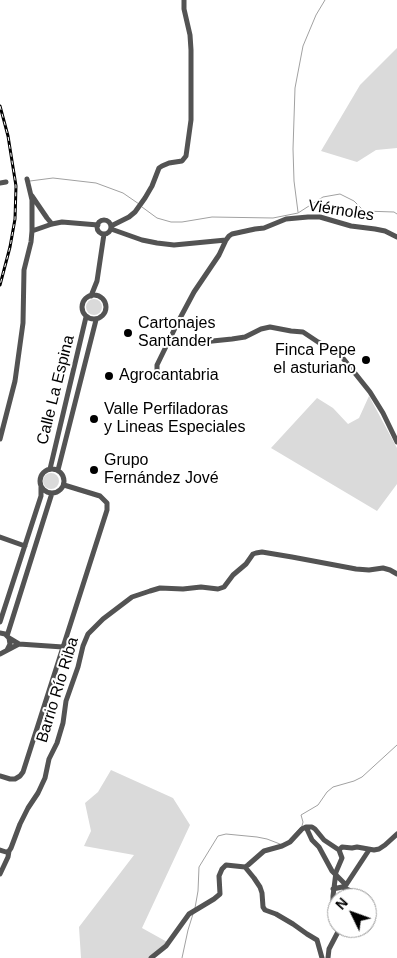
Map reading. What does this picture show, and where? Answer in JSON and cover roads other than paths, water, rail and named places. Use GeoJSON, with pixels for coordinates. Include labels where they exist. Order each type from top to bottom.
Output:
{"type":"FeatureCollection","features":[{"type":"Feature","properties":{"kind":"street"},"geometry":{"type":"LineString","coordinates":[[98,225],[99,231],[104,234],[108,233],[111,228],[129,217],[140,206],[152,186],[159,168],[168,162],[182,161],[186,156],[191,120],[191,50],[184,0]]}},
{"type":"Feature","properties":{"kind":"street"},"geometry":{"type":"LineString","coordinates":[[0,439],[15,381],[23,323],[24,270],[32,242],[31,195],[27,179]]}},
{"type":"Feature","properties":{"kind":"street"},"geometry":{"type":"LineString","coordinates":[[31,195],[52,224]]}},
{"type":"Feature","properties":{"kind":"street","name":"Viérnoles"},"geometry":{"type":"LineString","coordinates":[[111,228],[142,240],[174,245],[226,240],[232,234],[264,228],[286,219],[308,216],[320,217],[351,226],[385,231],[397,237]]}},
{"type":"Feature","properties":{"kind":"street"},"geometry":{"type":"LineString","coordinates":[[32,231],[62,222],[98,225],[105,220],[109,222],[111,228]]}},
{"type":"Feature","properties":{"kind":"street","name":"Calle La Espina"},"geometry":{"type":"LineString","coordinates":[[97,281],[106,305],[103,316],[93,320],[86,317],[82,311],[82,303],[90,296],[97,281],[104,234]]}},
{"type":"Feature","properties":{"kind":"street"},"geometry":{"type":"LineString","coordinates":[[156,375],[156,365],[194,292],[218,256],[226,240]]}},
{"type":"Feature","properties":{"kind":"street"},"geometry":{"type":"LineString","coordinates":[[90,296],[94,295],[102,298]]}},
{"type":"Feature","properties":{"kind":"street","name":"Calle La Espina"},"geometry":{"type":"LineString","coordinates":[[50,469],[86,317]]}},
{"type":"Feature","properties":{"kind":"street","name":"Calle La Espina"},"geometry":{"type":"LineString","coordinates":[[58,470],[96,320]]}},
{"type":"Feature","properties":{"kind":"street"},"geometry":{"type":"LineString","coordinates":[[169,341],[183,344],[232,338],[245,336],[270,327],[303,332],[334,350],[342,357],[370,392],[397,442]]}},
{"type":"Feature","properties":{"kind":"street","name":"Calle La Espina"},"geometry":{"type":"LineString","coordinates":[[0,622],[41,496],[40,477],[44,471],[50,469],[58,470],[64,476],[64,484]]}},
{"type":"Feature","properties":{"kind":"street"},"geometry":{"type":"LineString","coordinates":[[0,776],[15,779],[23,772],[107,510],[107,504],[100,496],[64,484],[59,491],[52,493],[46,492],[41,487]]}},
{"type":"Feature","properties":{"kind":"street"},"geometry":{"type":"LineString","coordinates":[[2,653],[10,644],[8,637],[11,621],[52,493]]}},
{"type":"Feature","properties":{"kind":"street"},"geometry":{"type":"LineString","coordinates":[[0,537],[25,546]]}},
{"type":"Feature","properties":{"kind":"street","name":"Barrio Río Riba"},"geometry":{"type":"LineString","coordinates":[[9,851],[20,824],[45,778],[49,758],[57,743],[63,723],[66,701],[88,634],[103,619],[132,597],[160,588],[183,589],[201,587],[218,589],[224,587],[233,575],[246,564],[252,554],[256,552],[356,569],[382,568],[397,574]]}},
{"type":"Feature","properties":{"kind":"street"},"geometry":{"type":"LineString","coordinates":[[0,632],[19,644],[63,647]]}},
{"type":"Feature","properties":{"kind":"street"},"geometry":{"type":"LineString","coordinates":[[2,653],[19,644]]}},
{"type":"Feature","properties":{"kind":"street"},"geometry":{"type":"LineString","coordinates":[[306,827],[312,840],[319,847],[329,868],[347,888]]}},
{"type":"Feature","properties":{"kind":"street"},"geometry":{"type":"LineString","coordinates":[[245,867],[264,851],[282,846],[290,842],[302,829],[312,827],[324,840],[339,850],[342,858],[336,872],[334,888],[344,886],[369,850]]}},
{"type":"Feature","properties":{"kind":"street"},"geometry":{"type":"LineString","coordinates":[[339,850],[342,847],[374,850],[397,834]]}},
{"type":"Feature","properties":{"kind":"street"},"geometry":{"type":"LineString","coordinates":[[0,850],[9,851],[0,874]]}},
{"type":"Feature","properties":{"kind":"street"},"geometry":{"type":"LineString","coordinates":[[151,958],[166,946],[189,914],[214,900],[220,894],[219,876],[222,869],[226,866],[234,865],[245,867],[254,878],[260,887],[263,907],[267,912],[276,914],[317,940],[322,958]]}},
{"type":"Feature","properties":{"kind":"street"},"geometry":{"type":"LineString","coordinates":[[328,958],[329,949],[335,938]]}},
{"type":"Feature","properties":{"kind":"waterway"},"geometry":{"type":"LineString","coordinates":[[298,212],[294,181],[293,149],[295,88],[303,46],[316,15],[325,0]]}},
{"type":"Feature","properties":{"kind":"waterway"},"geometry":{"type":"LineString","coordinates":[[30,181],[53,178],[96,183],[123,193],[139,204]]}},
{"type":"Feature","properties":{"kind":"waterway"},"geometry":{"type":"LineString","coordinates":[[142,207],[157,218],[171,222],[212,217],[273,218],[298,213],[323,197],[340,194],[354,201],[364,211],[394,212],[397,214]]}},
{"type":"Feature","properties":{"kind":"waterway"},"geometry":{"type":"LineString","coordinates":[[288,841],[302,826],[301,815],[318,805],[327,792],[333,787],[362,777],[397,745]]}},
{"type":"Feature","properties":{"kind":"waterway"},"geometry":{"type":"LineString","coordinates":[[195,908],[199,867],[218,836],[226,834],[257,837],[280,844]]}},
{"type":"Feature","properties":{"kind":"waterway"},"geometry":{"type":"LineString","coordinates":[[182,958],[193,914]]}},
{"type":"Feature","properties":{"kind":"railway"},"geometry":{"type":"LineString","coordinates":[[0,106],[8,136],[16,186],[15,219],[0,285]]}},
{"type":"Feature","properties":{"kind":"place","name":"Cartonajes Santander"},"geometry":{"type":"Point","coordinates":[128,333]}},
{"type":"Feature","properties":{"kind":"place","name":"Finca Pepe el asturiano"},"geometry":{"type":"Point","coordinates":[366,360]}},
{"type":"Feature","properties":{"kind":"place","name":"Agrocantabria"},"geometry":{"type":"Point","coordinates":[109,376]}},
{"type":"Feature","properties":{"kind":"place","name":"Valle Perfiladoras y Lineas Especiales"},"geometry":{"type":"Point","coordinates":[94,419]}},
{"type":"Feature","properties":{"kind":"place","name":"Grupo Fernández Jové"},"geometry":{"type":"Point","coordinates":[94,470]}}]}
